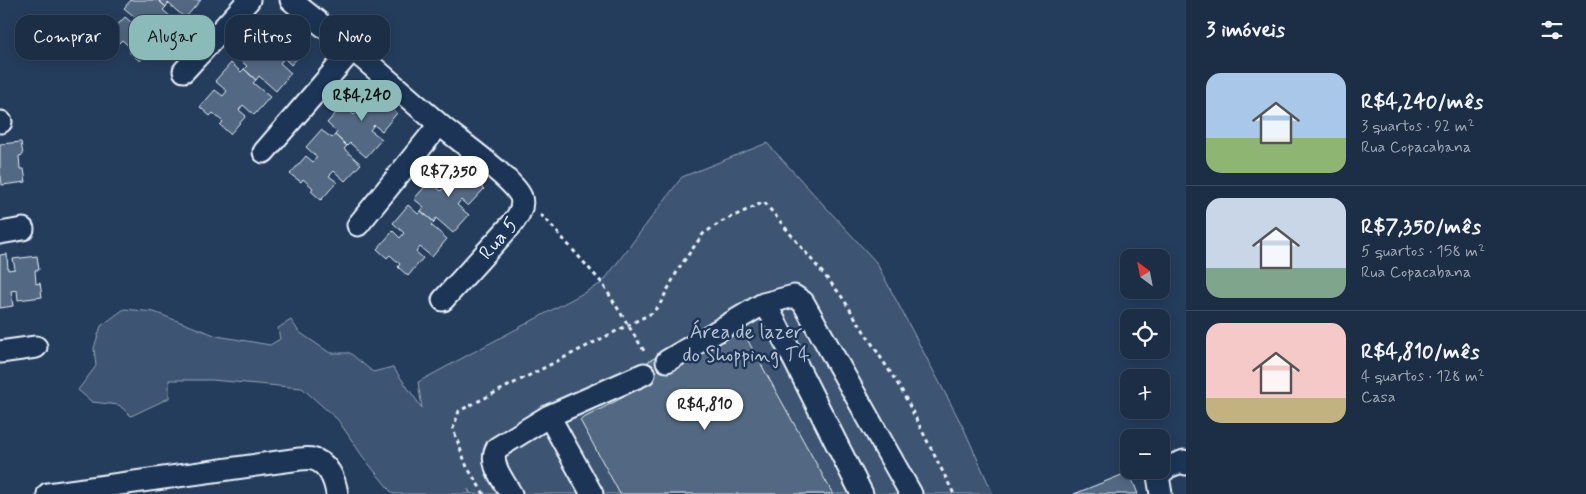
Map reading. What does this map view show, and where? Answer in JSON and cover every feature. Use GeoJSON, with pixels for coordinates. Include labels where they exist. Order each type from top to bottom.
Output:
{"type":"FeatureCollection","features":[{"type":"Feature","properties":{"kind":"street"},"geometry":{"type":"LineString","coordinates":[[184,71],[249,0]]}},
{"type":"Feature","properties":{"kind":"street","name":"Rua 5"},"geometry":{"type":"LineString","coordinates":[[290,0],[320,23]]}},
{"type":"Feature","properties":{"kind":"street"},"geometry":{"type":"LineString","coordinates":[[264,152],[343,60]]}},
{"type":"Feature","properties":{"kind":"street","name":"Rua 5"},"geometry":{"type":"LineString","coordinates":[[365,60],[439,125],[500,173],[520,196],[522,205],[520,213],[512,224],[443,300]]}},
{"type":"Feature","properties":{"kind":"street"},"geometry":{"type":"LineString","coordinates":[[358,226],[439,125]]}},
{"type":"Feature","properties":{"kind":"street"},"geometry":{"type":"LineString","coordinates":[[0,233],[23,229]]}},
{"type":"Feature","properties":{"kind":"street"},"geometry":{"type":"LineString","coordinates":[[511,494],[494,462],[493,455],[497,448],[549,416],[654,365],[762,304],[794,296],[803,302],[911,494]]}},
{"type":"Feature","properties":{"kind":"street"},"geometry":{"type":"LineString","coordinates":[[762,304],[771,314],[862,494]]}},
{"type":"Feature","properties":{"kind":"street"},"geometry":{"type":"LineString","coordinates":[[0,352],[36,347]]}},
{"type":"Feature","properties":{"kind":"street"},"geometry":{"type":"LineString","coordinates":[[549,416],[592,494]]}},
{"type":"Feature","properties":{"kind":"street"},"geometry":{"type":"LineString","coordinates":[[48,494],[312,459],[329,470],[336,485],[337,494]]}},
{"type":"Feature","properties":{"kind":"street"},"geometry":{"type":"LineString","coordinates":[[1161,494],[1158,476],[1168,467],[1184,462],[1186,464]]}},
{"type":"Feature","properties":{"kind":"path"},"geometry":{"type":"LineString","coordinates":[[522,205],[544,217],[602,284],[654,365]]}},
{"type":"Feature","properties":{"kind":"green space","name":"Área de lazer do Shopping T4"},"geometry":{"type":"Polygon","coordinates":[[[767,143],[876,262],[964,429],[993,494],[471,494],[468,489],[470,494],[393,494],[363,457],[338,420],[302,388],[212,380],[169,380],[169,398],[131,416],[119,405],[92,402],[78,390],[96,366],[94,348],[101,326],[124,309],[154,312],[217,336],[270,345],[280,339],[278,328],[291,320],[299,332],[330,353],[350,353],[373,372],[393,367],[422,408],[418,382],[602,283],[682,177],[767,143]]]}},
{"type":"Feature","properties":{"kind":"building"},"geometry":{"type":"Polygon","coordinates":[[[131,0],[158,0],[166,7],[163,10],[169,15],[132,15],[124,8],[131,0]]]}},
{"type":"Feature","properties":{"kind":"building"},"geometry":{"type":"Polygon","coordinates":[[[158,0],[201,0],[188,15],[182,15],[168,3],[166,7],[158,0]]]}},
{"type":"Feature","properties":{"kind":"building"},"geometry":{"type":"Polygon","coordinates":[[[125,17],[129,20],[129,46],[122,40],[119,43],[119,23],[125,17]]]}},
{"type":"Feature","properties":{"kind":"building"},"geometry":{"type":"Polygon","coordinates":[[[240,60],[282,60],[280,63],[291,73],[276,91],[259,76],[256,80],[244,69],[247,66],[240,60]]]}},
{"type":"Feature","properties":{"kind":"building"},"geometry":{"type":"Polygon","coordinates":[[[286,60],[295,60],[291,65],[286,60]]]}},
{"type":"Feature","properties":{"kind":"building"},"geometry":{"type":"Polygon","coordinates":[[[231,63],[241,72],[244,69],[256,80],[253,83],[270,97],[254,115],[243,105],[239,110],[246,116],[230,134],[220,125],[223,122],[213,113],[210,116],[200,107],[215,90],[223,96],[227,91],[215,81],[231,63]]]}},
{"type":"Feature","properties":{"kind":"building"},"geometry":{"type":"Polygon","coordinates":[[[367,87],[377,95],[374,99],[385,108],[387,104],[397,113],[382,131],[374,125],[370,130],[382,139],[366,157],[350,143],[347,146],[335,135],[337,132],[327,123],[343,105],[354,115],[358,111],[351,104],[367,87]]]}},
{"type":"Feature","properties":{"kind":"building"},"geometry":{"type":"Polygon","coordinates":[[[321,130],[332,138],[335,135],[347,146],[344,149],[361,164],[345,181],[334,171],[329,176],[337,182],[321,200],[311,191],[313,188],[303,179],[301,182],[290,174],[306,156],[313,162],[317,157],[306,147],[321,130]]]}},
{"type":"Feature","properties":{"kind":"building"},"geometry":{"type":"Polygon","coordinates":[[[21,142],[23,155],[19,156],[20,169],[24,169],[26,182],[2,185],[0,176],[0,144],[21,142]]]}},
{"type":"Feature","properties":{"kind":"building"},"geometry":{"type":"Polygon","coordinates":[[[453,162],[464,171],[461,174],[471,183],[474,180],[484,189],[468,206],[461,200],[457,205],[469,215],[453,233],[436,218],[434,222],[421,211],[424,207],[414,199],[430,181],[441,191],[445,186],[438,180],[453,162]]]}},
{"type":"Feature","properties":{"kind":"building"},"geometry":{"type":"Polygon","coordinates":[[[408,205],[418,214],[421,211],[434,222],[431,225],[447,239],[432,257],[420,247],[416,252],[423,258],[408,276],[398,267],[400,264],[390,255],[387,258],[377,249],[393,231],[400,238],[404,233],[393,223],[408,205]]]}},
{"type":"Feature","properties":{"kind":"building"},"geometry":{"type":"Polygon","coordinates":[[[7,254],[8,270],[15,269],[13,259],[37,256],[39,270],[35,270],[36,284],[40,283],[42,297],[18,300],[17,290],[11,291],[13,306],[0,308],[0,255],[7,254]]]}},
{"type":"Feature","properties":{"kind":"building"},"geometry":{"type":"Polygon","coordinates":[[[742,330],[833,494],[620,494],[580,420],[650,383],[639,367],[663,353],[671,369],[742,330]]]}},
{"type":"Feature","properties":{"kind":"building"},"geometry":{"type":"Polygon","coordinates":[[[1120,476],[1120,479],[1132,479],[1138,494],[1074,494],[1120,476]]]}}]}
